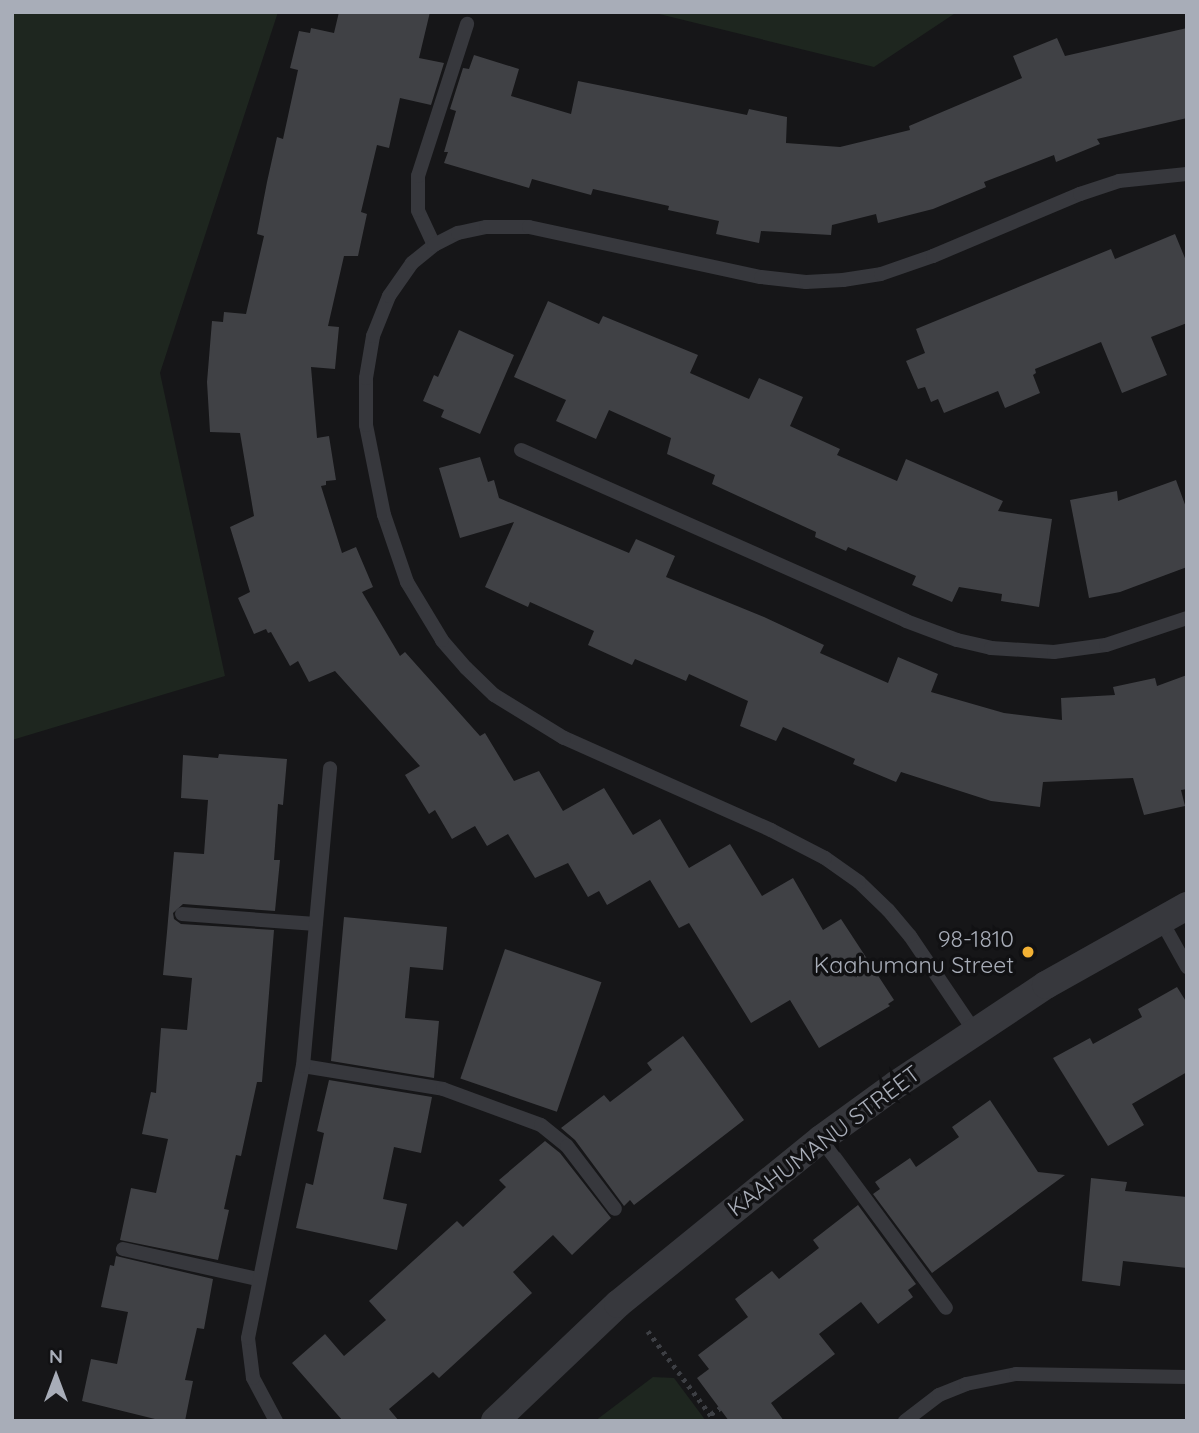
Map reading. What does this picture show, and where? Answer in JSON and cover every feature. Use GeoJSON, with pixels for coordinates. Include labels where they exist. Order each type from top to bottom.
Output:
{"type":"FeatureCollection","features":[{"type":"Feature","properties":{"kind":"street","name":"KAAHUMANU STREET"},"geometry":{"type":"LineString","coordinates":[[495,1421],[618,1304],[821,1139],[1046,985],[1187,906]]}},
{"type":"Feature","properties":{"kind":"lane"},"geometry":{"type":"LineString","coordinates":[[434,245],[418,210],[418,176],[467,24]]}},
{"type":"Feature","properties":{"kind":"lane"},"geometry":{"type":"LineString","coordinates":[[975,1032],[910,936],[859,882],[825,858],[771,830],[564,738],[526,718],[494,695],[442,640],[407,582],[394,549],[376,481],[366,425],[366,378],[379,318],[400,278],[434,245],[458,233],[486,227],[529,227],[761,277],[806,282],[843,280],[881,274],[933,256],[1080,194],[1119,181],[1187,174]]}},
{"type":"Feature","properties":{"kind":"lane"},"geometry":{"type":"LineString","coordinates":[[521,450],[906,621],[957,640],[991,648],[1054,652],[1106,645],[1187,618]]}},
{"type":"Feature","properties":{"kind":"lane"},"geometry":{"type":"LineString","coordinates":[[276,1421],[253,1378],[248,1338],[257,1279],[303,1066],[330,768]]}},
{"type":"Feature","properties":{"kind":"lane"},"geometry":{"type":"LineString","coordinates":[[182,914],[316,924]]}},
{"type":"Feature","properties":{"kind":"lane"},"geometry":{"type":"LineString","coordinates":[[1161,920],[1187,967]]}},
{"type":"Feature","properties":{"kind":"lane"},"geometry":{"type":"LineString","coordinates":[[303,1066],[443,1088],[541,1125],[568,1146],[615,1209]]}},
{"type":"Feature","properties":{"kind":"lane"},"geometry":{"type":"LineString","coordinates":[[821,1139],[946,1308]]}},
{"type":"Feature","properties":{"kind":"lane"},"geometry":{"type":"LineString","coordinates":[[123,1249],[257,1279]]}},
{"type":"Feature","properties":{"kind":"lane"},"geometry":{"type":"LineString","coordinates":[[905,1421],[939,1395],[991,1378],[1044,1373],[1187,1377]]}},
{"type":"Feature","properties":{"kind":"path"},"geometry":{"type":"LineString","coordinates":[[648,1331],[715,1421]]}},
{"type":"Feature","properties":{"kind":"path"},"geometry":{"type":"LineString","coordinates":[[710,1414],[720,1408]]}},
{"type":"Feature","properties":{"kind":"shaded area"},"geometry":{"type":"Polygon","coordinates":[[[12,12],[278,12],[160,373],[225,676],[12,740],[12,12]]]}},
{"type":"Feature","properties":{"kind":"shaded area"},"geometry":{"type":"Polygon","coordinates":[[[651,12],[957,12],[874,67],[651,12]]]}},
{"type":"Feature","properties":{"kind":"shaded area"},"geometry":{"type":"Polygon","coordinates":[[[653,1377],[674,1378],[706,1421],[595,1421],[653,1377]]]}},
{"type":"Feature","properties":{"kind":"building"},"geometry":{"type":"Polygon","coordinates":[[[339,12],[430,12],[419,58],[444,63],[431,105],[400,98],[389,148],[377,145],[361,212],[367,214],[358,256],[344,256],[328,326],[339,327],[335,369],[311,367],[317,438],[329,436],[336,480],[326,481],[326,485],[321,486],[342,553],[356,547],[373,587],[362,592],[400,656],[405,652],[480,736],[485,733],[514,781],[539,771],[563,811],[604,788],[633,835],[660,819],[689,868],[730,844],[762,896],[793,878],[823,930],[841,919],[894,1000],[888,1004],[890,1006],[819,1048],[790,1000],[751,1023],[689,923],[679,928],[650,880],[607,905],[599,891],[588,897],[568,863],[535,878],[508,834],[487,846],[475,826],[452,839],[435,810],[429,814],[405,775],[420,766],[335,671],[309,682],[298,661],[290,666],[271,632],[268,633],[266,629],[254,634],[238,598],[250,592],[230,527],[254,516],[240,433],[210,432],[207,382],[212,321],[223,322],[224,312],[246,314],[264,236],[257,234],[267,182],[277,137],[283,139],[298,70],[290,68],[299,31],[310,33],[311,28],[334,33],[339,12]]]}},
{"type":"Feature","properties":{"kind":"building"},"geometry":{"type":"Polygon","coordinates":[[[1187,28],[1187,118],[1097,139],[1100,144],[1056,162],[1054,155],[984,182],[986,187],[933,209],[878,223],[876,214],[832,225],[831,235],[761,231],[759,243],[716,234],[719,221],[668,210],[669,206],[593,189],[591,195],[532,179],[529,188],[444,163],[448,152],[444,152],[456,111],[450,109],[463,68],[469,69],[474,55],[519,69],[511,96],[571,114],[578,81],[747,115],[749,109],[787,117],[786,143],[840,147],[910,130],[909,126],[1022,78],[1013,56],[1057,38],[1065,56],[1187,28]]]}},
{"type":"Feature","properties":{"kind":"building"},"geometry":{"type":"Polygon","coordinates":[[[1175,234],[1187,263],[1187,323],[1151,337],[1167,375],[1122,393],[1101,342],[1035,369],[1036,373],[1033,375],[1040,393],[1005,408],[998,391],[944,413],[938,399],[931,402],[925,387],[918,389],[906,361],[925,353],[916,329],[1111,249],[1115,259],[1175,234]]]}},
{"type":"Feature","properties":{"kind":"building"},"geometry":{"type":"Polygon","coordinates":[[[548,301],[599,324],[603,316],[698,355],[690,373],[749,399],[759,378],[803,397],[790,426],[840,449],[837,455],[897,481],[906,459],[1003,501],[998,511],[1052,519],[1039,607],[1001,601],[1002,594],[959,587],[952,602],[912,585],[916,576],[848,547],[846,551],[815,537],[816,532],[712,484],[715,475],[667,454],[671,438],[609,410],[596,439],[556,421],[566,400],[514,377],[548,301]]]}},
{"type":"Feature","properties":{"kind":"building"},"geometry":{"type":"Polygon","coordinates":[[[459,330],[514,355],[480,434],[441,417],[444,410],[423,401],[434,375],[438,377],[459,330]]]}},
{"type":"Feature","properties":{"kind":"building"},"geometry":{"type":"Polygon","coordinates":[[[480,457],[488,482],[494,480],[499,498],[629,553],[636,539],[675,556],[666,577],[824,645],[820,653],[888,683],[898,657],[938,674],[931,692],[1004,713],[1062,720],[1061,698],[1115,695],[1113,687],[1155,678],[1157,686],[1187,675],[1187,789],[1181,790],[1185,806],[1144,815],[1133,778],[1043,782],[1040,807],[991,801],[901,772],[896,782],[853,764],[855,759],[783,727],[776,741],[740,726],[748,701],[689,674],[686,681],[635,659],[632,665],[588,645],[594,631],[530,602],[528,607],[485,587],[514,522],[460,538],[439,468],[480,457]]]}},
{"type":"Feature","properties":{"kind":"building"},"geometry":{"type":"Polygon","coordinates":[[[1176,480],[1187,510],[1187,567],[1120,592],[1089,598],[1070,500],[1117,491],[1118,501],[1176,480]]]}},
{"type":"Feature","properties":{"kind":"building"},"geometry":{"type":"Polygon","coordinates":[[[219,754],[287,759],[283,805],[278,804],[274,860],[280,860],[275,911],[183,904],[173,913],[174,919],[181,924],[274,930],[262,1082],[257,1082],[241,1156],[236,1155],[224,1209],[229,1210],[218,1260],[120,1240],[131,1188],[156,1193],[168,1139],[142,1134],[151,1092],[156,1093],[161,1028],[187,1030],[192,978],[163,975],[174,852],[204,854],[208,800],[181,798],[183,755],[218,758],[219,754]]]}},
{"type":"Feature","properties":{"kind":"building"},"geometry":{"type":"Polygon","coordinates":[[[344,917],[447,927],[443,970],[410,967],[405,1018],[439,1021],[434,1078],[331,1061],[344,917]]]}},
{"type":"Feature","properties":{"kind":"building"},"geometry":{"type":"Polygon","coordinates":[[[505,949],[601,982],[557,1112],[460,1079],[505,949]]]}},
{"type":"Feature","properties":{"kind":"building"},"geometry":{"type":"Polygon","coordinates":[[[1177,987],[1187,1003],[1187,1072],[1132,1104],[1144,1125],[1108,1146],[1053,1058],[1090,1038],[1093,1044],[1142,1017],[1138,1009],[1177,987]]]}},
{"type":"Feature","properties":{"kind":"building"},"geometry":{"type":"Polygon","coordinates":[[[683,1036],[744,1120],[634,1205],[630,1200],[624,1206],[575,1140],[561,1128],[604,1095],[610,1102],[652,1070],[647,1063],[683,1036]]]}},
{"type":"Feature","properties":{"kind":"building"},"geometry":{"type":"Polygon","coordinates":[[[329,1080],[432,1097],[421,1153],[394,1147],[383,1199],[407,1204],[397,1250],[296,1228],[306,1183],[313,1185],[324,1133],[317,1131],[329,1080]]]}},
{"type":"Feature","properties":{"kind":"building"},"geometry":{"type":"Polygon","coordinates":[[[990,1100],[1038,1172],[1065,1175],[932,1273],[873,1194],[880,1189],[875,1182],[910,1158],[916,1167],[959,1137],[952,1127],[990,1100]]]}},
{"type":"Feature","properties":{"kind":"building"},"geometry":{"type":"Polygon","coordinates":[[[545,1141],[560,1153],[611,1218],[572,1255],[553,1235],[513,1272],[532,1293],[439,1378],[433,1372],[389,1409],[399,1421],[343,1421],[292,1363],[325,1334],[344,1356],[386,1320],[369,1301],[457,1221],[463,1227],[506,1187],[499,1180],[545,1141]]]}},
{"type":"Feature","properties":{"kind":"building"},"geometry":{"type":"Polygon","coordinates":[[[1091,1178],[1127,1182],[1125,1191],[1187,1197],[1187,1268],[1123,1261],[1120,1286],[1082,1281],[1091,1178]]]}},
{"type":"Feature","properties":{"kind":"building"},"geometry":{"type":"Polygon","coordinates":[[[858,1205],[916,1284],[908,1290],[913,1297],[878,1324],[861,1302],[819,1334],[835,1354],[771,1403],[784,1421],[729,1421],[697,1378],[709,1369],[698,1355],[748,1317],[735,1299],[772,1271],[779,1279],[819,1248],[813,1240],[858,1205]]]}},
{"type":"Feature","properties":{"kind":"building"},"geometry":{"type":"Polygon","coordinates":[[[116,1256],[213,1279],[204,1329],[197,1328],[185,1380],[193,1381],[185,1421],[163,1421],[82,1401],[91,1359],[117,1364],[128,1312],[101,1307],[110,1265],[114,1266],[116,1256]]]}},
{"type":"Feature","properties":{"kind":"place","name":"98-1810 Kaahumanu Street"},"geometry":{"type":"Point","coordinates":[1028,952]}}]}
